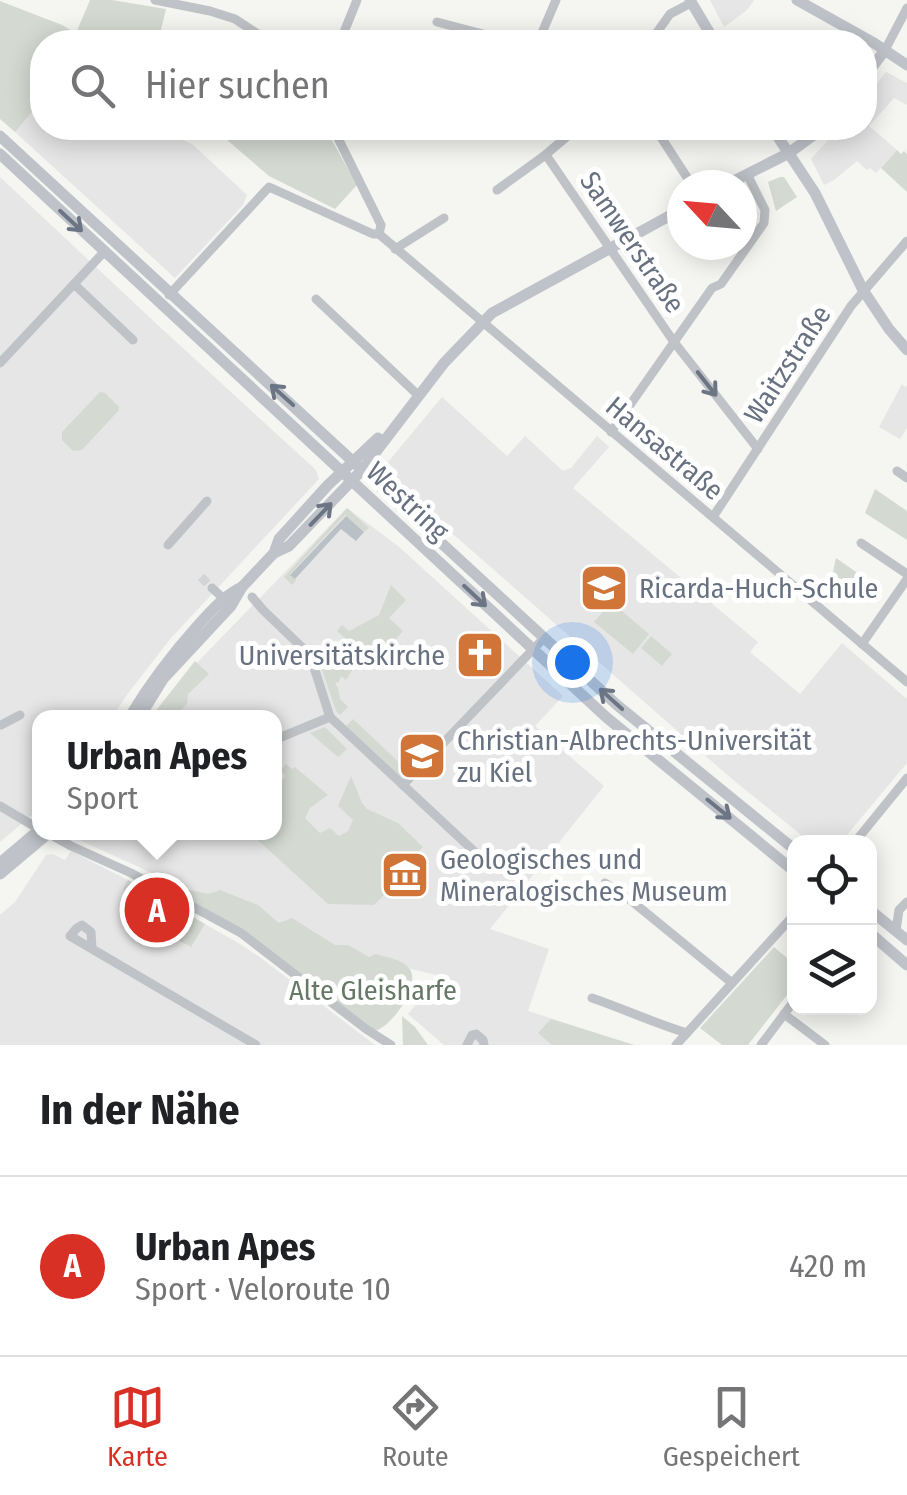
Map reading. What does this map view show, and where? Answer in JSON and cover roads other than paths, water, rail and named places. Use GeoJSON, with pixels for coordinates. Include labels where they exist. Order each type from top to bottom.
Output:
{"type":"FeatureCollection","features":[{"type":"Feature","properties":{"kind":"main road"},"geometry":{"type":"LineString","coordinates":[[797,0],[849,30]]}},
{"type":"Feature","properties":{"kind":"main road"},"geometry":{"type":"LineString","coordinates":[[691,2],[708,30]]}},
{"type":"Feature","properties":{"kind":"main road"},"geometry":{"type":"LineString","coordinates":[[877,46],[907,65]]}},
{"type":"Feature","properties":{"kind":"main road"},"geometry":{"type":"LineString","coordinates":[[877,60],[884,50]]}},
{"type":"Feature","properties":{"kind":"main road"},"geometry":{"type":"LineString","coordinates":[[781,140],[814,192],[863,290],[907,350]]}},
{"type":"Feature","properties":{"kind":"main road"},"geometry":{"type":"LineString","coordinates":[[754,170],[807,140]]}},
{"type":"Feature","properties":{"kind":"main road","name":"Westring"},"geometry":{"type":"LineString","coordinates":[[2,147],[104,252],[532,649],[636,742],[787,865]]}},
{"type":"Feature","properties":{"kind":"main road","name":"Westring"},"geometry":{"type":"LineString","coordinates":[[2,147],[170,293],[628,714],[787,843]]}},
{"type":"Feature","properties":{"kind":"main road"},"geometry":{"type":"LineString","coordinates":[[144,710],[164,679],[232,606],[242,588],[274,553],[279,539],[328,485],[347,478],[482,322],[508,303],[667,217]]}},
{"type":"Feature","properties":{"kind":"main road"},"geometry":{"type":"LineString","coordinates":[[134,710],[166,660],[223,598],[242,588]]}},
{"type":"Feature","properties":{"kind":"main road"},"geometry":{"type":"LineString","coordinates":[[0,863],[32,840]]}},
{"type":"Feature","properties":{"kind":"main road"},"geometry":{"type":"LineString","coordinates":[[0,874],[35,840]]}},
{"type":"Feature","properties":{"kind":"main road"},"geometry":{"type":"LineString","coordinates":[[877,916],[907,940]]}},
{"type":"Feature","properties":{"kind":"main road"},"geometry":{"type":"LineString","coordinates":[[877,939],[907,965]]}},
{"type":"Feature","properties":{"kind":"street"},"geometry":{"type":"LineString","coordinates":[[154,0],[210,11],[235,19],[252,30]]}},
{"type":"Feature","properties":{"kind":"street"},"geometry":{"type":"LineString","coordinates":[[210,11],[214,0]]}},
{"type":"Feature","properties":{"kind":"street"},"geometry":{"type":"LineString","coordinates":[[345,30],[357,0]]}},
{"type":"Feature","properties":{"kind":"street"},"geometry":{"type":"LineString","coordinates":[[543,30],[556,0]]}},
{"type":"Feature","properties":{"kind":"street"},"geometry":{"type":"LineString","coordinates":[[659,30],[670,14],[691,2]]}},
{"type":"Feature","properties":{"kind":"street"},"geometry":{"type":"LineString","coordinates":[[884,50],[907,8]]}},
{"type":"Feature","properties":{"kind":"street"},"geometry":{"type":"LineString","coordinates":[[438,22],[468,30]]}},
{"type":"Feature","properties":{"kind":"street"},"geometry":{"type":"LineString","coordinates":[[160,304],[269,187],[379,234],[381,225],[339,140]]}},
{"type":"Feature","properties":{"kind":"street"},"geometry":{"type":"LineString","coordinates":[[497,190],[563,140]]}},
{"type":"Feature","properties":{"kind":"street"},"geometry":{"type":"LineString","coordinates":[[663,140],[682,170]]}},
{"type":"Feature","properties":{"kind":"street","name":"Samwerstraße"},"geometry":{"type":"LineString","coordinates":[[546,155],[674,342],[758,449]]}},
{"type":"Feature","properties":{"kind":"street"},"geometry":{"type":"LineString","coordinates":[[757,195],[765,210],[764,222],[757,232]]}},
{"type":"Feature","properties":{"kind":"street"},"geometry":{"type":"LineString","coordinates":[[395,249],[444,218]]}},
{"type":"Feature","properties":{"kind":"street","name":"Hansastraße"},"geometry":{"type":"LineString","coordinates":[[379,234],[907,682]]}},
{"type":"Feature","properties":{"kind":"street","name":"Waitzstraße"},"geometry":{"type":"LineString","coordinates":[[713,518],[863,290],[907,241]]}},
{"type":"Feature","properties":{"kind":"street"},"geometry":{"type":"LineString","coordinates":[[0,363],[104,252]]}},
{"type":"Feature","properties":{"kind":"street"},"geometry":{"type":"LineString","coordinates":[[611,432],[712,288],[722,284],[738,260]]}},
{"type":"Feature","properties":{"kind":"street"},"geometry":{"type":"LineString","coordinates":[[74,284],[134,340]]}},
{"type":"Feature","properties":{"kind":"street"},"geometry":{"type":"LineString","coordinates":[[316,299],[419,396]]}},
{"type":"Feature","properties":{"kind":"street"},"geometry":{"type":"LineString","coordinates":[[224,364],[235,353]]}},
{"type":"Feature","properties":{"kind":"street"},"geometry":{"type":"LineString","coordinates":[[897,472],[907,478]]}},
{"type":"Feature","properties":{"kind":"street"},"geometry":{"type":"LineString","coordinates":[[168,545],[207,501]]}},
{"type":"Feature","properties":{"kind":"street"},"geometry":{"type":"LineString","coordinates":[[861,542],[907,577],[862,644]]}},
{"type":"Feature","properties":{"kind":"street"},"geometry":{"type":"LineString","coordinates":[[212,588],[223,598]]}},
{"type":"Feature","properties":{"kind":"street"},"geometry":{"type":"LineString","coordinates":[[242,588],[312,659],[330,717],[476,853]]}},
{"type":"Feature","properties":{"kind":"street"},"geometry":{"type":"LineString","coordinates":[[403,785],[544,638]]}},
{"type":"Feature","properties":{"kind":"street"},"geometry":{"type":"LineString","coordinates":[[1,724],[20,716]]}},
{"type":"Feature","properties":{"kind":"street"},"geometry":{"type":"LineString","coordinates":[[282,737],[330,717]]}},
{"type":"Feature","properties":{"kind":"street"},"geometry":{"type":"LineString","coordinates":[[860,835],[907,778]]}},
{"type":"Feature","properties":{"kind":"street"},"geometry":{"type":"LineString","coordinates":[[0,806],[32,824]]}},
{"type":"Feature","properties":{"kind":"street"},"geometry":{"type":"LineString","coordinates":[[63,840],[142,878],[251,940],[391,1045]]}},
{"type":"Feature","properties":{"kind":"street"},"geometry":{"type":"LineString","coordinates":[[605,883],[732,982]]}},
{"type":"Feature","properties":{"kind":"street"},"geometry":{"type":"LineString","coordinates":[[896,931],[898,910],[906,903]]}},
{"type":"Feature","properties":{"kind":"street"},"geometry":{"type":"LineString","coordinates":[[676,1045],[787,923]]}},
{"type":"Feature","properties":{"kind":"street"},"geometry":{"type":"LineString","coordinates":[[92,948],[256,1045]]}},
{"type":"Feature","properties":{"kind":"street"},"geometry":{"type":"LineString","coordinates":[[592,998],[687,1033]]}},
{"type":"Feature","properties":{"kind":"street"},"geometry":{"type":"LineString","coordinates":[[761,1045],[787,1010]]}},
{"type":"Feature","properties":{"kind":"street"},"geometry":{"type":"LineString","coordinates":[[784,1014],[825,1045]]}},
{"type":"Feature","properties":{"kind":"street"},"geometry":{"type":"LineString","coordinates":[[467,1045],[476,1034],[484,1045]]}},
{"type":"Feature","properties":{"kind":"tunnel"},"geometry":{"type":"LineString","coordinates":[[201,577],[212,588]]}},
{"type":"Feature","properties":{"kind":"place","name":"Ricarda-Huch-Schule"},"geometry":{"type":"Point","coordinates":[604,588]}},
{"type":"Feature","properties":{"kind":"place","name":"Universitätskirche"},"geometry":{"type":"Point","coordinates":[480,655]}},
{"type":"Feature","properties":{"kind":"place","name":"Christian-Albrechts-Universität zu Kiel"},"geometry":{"type":"Point","coordinates":[422,756]}},
{"type":"Feature","properties":{"kind":"place","name":"Geologisches und Mineralogisches Museum"},"geometry":{"type":"Point","coordinates":[405,875]}},
{"type":"Feature","properties":{"kind":"place","name":"Urban Apes"},"geometry":{"type":"Point","coordinates":[157,910]}},
{"type":"Feature","properties":{"kind":"park label","name":"Alte Gleisharfe"},"geometry":{"type":"Point","coordinates":[373,990]}}]}
